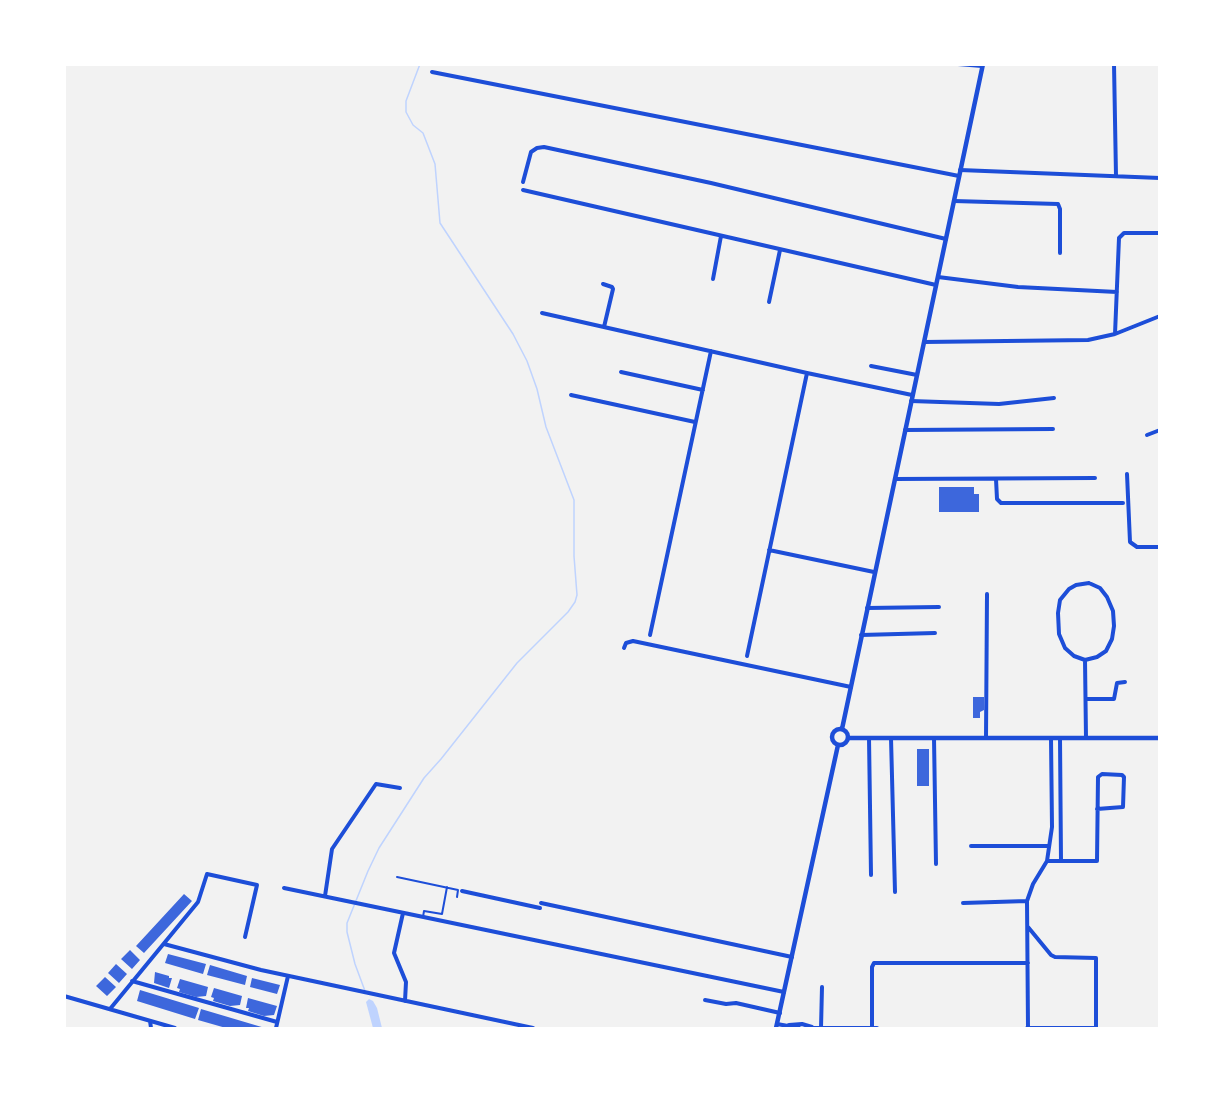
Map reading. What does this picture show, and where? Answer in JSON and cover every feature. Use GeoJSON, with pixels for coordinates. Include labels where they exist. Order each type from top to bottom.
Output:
{"type":"FeatureCollection","features":[{"type":"Feature","properties":{"kind":"main road"},"geometry":{"type":"LineString","coordinates":[[842,729],[982,65]]}},
{"type":"Feature","properties":{"kind":"main road"},"geometry":{"type":"LineString","coordinates":[[842,729],[847,732],[848,738],[845,744],[838,745],[834,742],[832,735],[842,729]]}},
{"type":"Feature","properties":{"kind":"main road"},"geometry":{"type":"LineString","coordinates":[[848,738],[1160,738]]}},
{"type":"Feature","properties":{"kind":"main road"},"geometry":{"type":"LineString","coordinates":[[777,1026],[838,745]]}},
{"type":"Feature","properties":{"kind":"street"},"geometry":{"type":"LineString","coordinates":[[958,64],[982,65]]}},
{"type":"Feature","properties":{"kind":"street"},"geometry":{"type":"LineString","coordinates":[[1114,64],[1116,176]]}},
{"type":"Feature","properties":{"kind":"street"},"geometry":{"type":"LineString","coordinates":[[432,72],[960,173],[1160,178]]}},
{"type":"Feature","properties":{"kind":"street"},"geometry":{"type":"LineString","coordinates":[[523,182],[531,152],[544,147],[711,183],[946,239]]}},
{"type":"Feature","properties":{"kind":"street"},"geometry":{"type":"LineString","coordinates":[[523,190],[936,285]]}},
{"type":"Feature","properties":{"kind":"street"},"geometry":{"type":"LineString","coordinates":[[954,201],[1058,204],[1060,253]]}},
{"type":"Feature","properties":{"kind":"street"},"geometry":{"type":"LineString","coordinates":[[1115,334],[1119,238],[1127,233],[1160,233]]}},
{"type":"Feature","properties":{"kind":"street"},"geometry":{"type":"LineString","coordinates":[[712,279],[721,236]]}},
{"type":"Feature","properties":{"kind":"street"},"geometry":{"type":"LineString","coordinates":[[769,302],[780,250]]}},
{"type":"Feature","properties":{"kind":"street"},"geometry":{"type":"LineString","coordinates":[[938,277],[1018,287],[1117,291]]}},
{"type":"Feature","properties":{"kind":"street"},"geometry":{"type":"LineString","coordinates":[[603,284],[613,289],[604,327]]}},
{"type":"Feature","properties":{"kind":"street"},"geometry":{"type":"LineString","coordinates":[[542,313],[912,395]]}},
{"type":"Feature","properties":{"kind":"street"},"geometry":{"type":"LineString","coordinates":[[924,342],[1080,340],[1115,334],[1160,315]]}},
{"type":"Feature","properties":{"kind":"street"},"geometry":{"type":"LineString","coordinates":[[650,635],[711,351]]}},
{"type":"Feature","properties":{"kind":"street"},"geometry":{"type":"LineString","coordinates":[[871,366],[916,375]]}},
{"type":"Feature","properties":{"kind":"street"},"geometry":{"type":"LineString","coordinates":[[621,372],[702,390]]}},
{"type":"Feature","properties":{"kind":"street"},"geometry":{"type":"LineString","coordinates":[[747,656],[807,373]]}},
{"type":"Feature","properties":{"kind":"street"},"geometry":{"type":"LineString","coordinates":[[571,395],[695,422]]}},
{"type":"Feature","properties":{"kind":"street"},"geometry":{"type":"LineString","coordinates":[[911,402],[999,404],[1054,398]]}},
{"type":"Feature","properties":{"kind":"street"},"geometry":{"type":"LineString","coordinates":[[905,430],[1053,429]]}},
{"type":"Feature","properties":{"kind":"street"},"geometry":{"type":"LineString","coordinates":[[1146,435],[1160,430]]}},
{"type":"Feature","properties":{"kind":"street"},"geometry":{"type":"LineString","coordinates":[[1127,474],[1130,542],[1137,547],[1160,547]]}},
{"type":"Feature","properties":{"kind":"street"},"geometry":{"type":"LineString","coordinates":[[894,479],[1095,478]]}},
{"type":"Feature","properties":{"kind":"street"},"geometry":{"type":"LineString","coordinates":[[996,479],[997,499],[1001,503],[1123,503]]}},
{"type":"Feature","properties":{"kind":"street"},"geometry":{"type":"LineString","coordinates":[[769,550],[874,572]]}},
{"type":"Feature","properties":{"kind":"street"},"geometry":{"type":"LineString","coordinates":[[1089,583],[1100,588],[1107,597],[1113,611],[1114,626],[1112,639],[1106,651],[1097,657],[1085,660],[1074,656],[1065,648],[1059,633],[1058,613],[1060,600],[1070,589],[1076,585],[1089,583]]}},
{"type":"Feature","properties":{"kind":"street"},"geometry":{"type":"LineString","coordinates":[[986,738],[987,594]]}},
{"type":"Feature","properties":{"kind":"street"},"geometry":{"type":"LineString","coordinates":[[867,608],[939,607]]}},
{"type":"Feature","properties":{"kind":"street"},"geometry":{"type":"LineString","coordinates":[[861,635],[934,633]]}},
{"type":"Feature","properties":{"kind":"street"},"geometry":{"type":"LineString","coordinates":[[624,648],[627,643],[633,641],[851,687]]}},
{"type":"Feature","properties":{"kind":"street"},"geometry":{"type":"LineString","coordinates":[[1085,660],[1086,738]]}},
{"type":"Feature","properties":{"kind":"street"},"geometry":{"type":"LineString","coordinates":[[1086,699],[1114,699],[1117,682],[1125,682]]}},
{"type":"Feature","properties":{"kind":"street"},"geometry":{"type":"LineString","coordinates":[[869,738],[871,875]]}},
{"type":"Feature","properties":{"kind":"street"},"geometry":{"type":"LineString","coordinates":[[891,738],[895,892]]}},
{"type":"Feature","properties":{"kind":"street"},"geometry":{"type":"LineString","coordinates":[[934,738],[936,864]]}},
{"type":"Feature","properties":{"kind":"street"},"geometry":{"type":"LineString","coordinates":[[1027,926],[1055,957],[1096,958],[1096,1028],[1027,1029],[1028,963],[1027,926],[1027,901],[1033,884],[1047,861],[1052,827],[1051,738]]}},
{"type":"Feature","properties":{"kind":"street"},"geometry":{"type":"LineString","coordinates":[[1060,738],[1061,861]]}},
{"type":"Feature","properties":{"kind":"street"},"geometry":{"type":"LineString","coordinates":[[1047,861],[1097,861],[1098,777],[1102,774],[1122,775],[1123,807],[1098,809]]}},
{"type":"Feature","properties":{"kind":"street"},"geometry":{"type":"LineString","coordinates":[[325,896],[332,849],[376,784],[400,788]]}},
{"type":"Feature","properties":{"kind":"street"},"geometry":{"type":"LineString","coordinates":[[971,846],[1048,846]]}},
{"type":"Feature","properties":{"kind":"street"},"geometry":{"type":"LineString","coordinates":[[110,1009],[198,902],[207,874],[257,885],[245,938]]}},
{"type":"Feature","properties":{"kind":"street"},"geometry":{"type":"LineString","coordinates":[[397,877],[458,890],[457,897]]}},
{"type":"Feature","properties":{"kind":"street"},"geometry":{"type":"LineString","coordinates":[[423,917],[424,911],[442,914],[447,887]]}},
{"type":"Feature","properties":{"kind":"street"},"geometry":{"type":"LineString","coordinates":[[284,888],[784,992]]}},
{"type":"Feature","properties":{"kind":"street"},"geometry":{"type":"LineString","coordinates":[[462,891],[792,957]]}},
{"type":"Feature","properties":{"kind":"street"},"geometry":{"type":"LineString","coordinates":[[963,903],[1027,901]]}},
{"type":"Feature","properties":{"kind":"street"},"geometry":{"type":"LineString","coordinates":[[402,913],[394,953],[406,982],[405,1001]]}},
{"type":"Feature","properties":{"kind":"street"},"geometry":{"type":"LineString","coordinates":[[164,944],[288,976],[534,1029]]}},
{"type":"Feature","properties":{"kind":"street"},"geometry":{"type":"LineString","coordinates":[[872,1029],[872,967],[874,963],[1028,963]]}},
{"type":"Feature","properties":{"kind":"street"},"geometry":{"type":"LineString","coordinates":[[276,1029],[288,976]]}},
{"type":"Feature","properties":{"kind":"street"},"geometry":{"type":"LineString","coordinates":[[132,981],[277,1022]]}},
{"type":"Feature","properties":{"kind":"street"},"geometry":{"type":"LineString","coordinates":[[821,1028],[822,987]]}},
{"type":"Feature","properties":{"kind":"street"},"geometry":{"type":"LineString","coordinates":[[64,996],[175,1029]]}},
{"type":"Feature","properties":{"kind":"street"},"geometry":{"type":"LineString","coordinates":[[705,1000],[726,1004],[736,1003],[780,1013]]}},
{"type":"Feature","properties":{"kind":"street"},"geometry":{"type":"LineString","coordinates":[[150,1021],[151,1029]]}},
{"type":"Feature","properties":{"kind":"street"},"geometry":{"type":"LineString","coordinates":[[777,1026],[802,1024],[815,1028]]}},
{"type":"Feature","properties":{"kind":"street"},"geometry":{"type":"LineString","coordinates":[[789,1025],[799,1029]]}},
{"type":"Feature","properties":{"kind":"street"},"geometry":{"type":"LineString","coordinates":[[808,1029],[877,1029]]}},
{"type":"Feature","properties":{"kind":"water"},"geometry":{"type":"Polygon","coordinates":[[[369,999],[377,1008],[382,1028],[373,1028],[366,1002],[369,999]]]}},
{"type":"Feature","properties":{"kind":"building"},"geometry":{"type":"Polygon","coordinates":[[[939,487],[974,487],[974,494],[979,494],[979,512],[939,512],[939,487]]]}},
{"type":"Feature","properties":{"kind":"building"},"geometry":{"type":"Polygon","coordinates":[[[973,697],[984,697],[984,710],[980,712],[980,718],[973,718],[973,697]]]}},
{"type":"Feature","properties":{"kind":"building"},"geometry":{"type":"Polygon","coordinates":[[[917,749],[929,749],[929,786],[917,786],[917,749]]]}},
{"type":"Feature","properties":{"kind":"building"},"geometry":{"type":"Polygon","coordinates":[[[184,894],[192,901],[144,953],[136,946],[184,894]]]}},
{"type":"Feature","properties":{"kind":"building"},"geometry":{"type":"Polygon","coordinates":[[[130,950],[140,960],[132,969],[121,959],[130,950]]]}},
{"type":"Feature","properties":{"kind":"building"},"geometry":{"type":"Polygon","coordinates":[[[168,954],[206,964],[203,974],[165,963],[168,954]]]}},
{"type":"Feature","properties":{"kind":"building"},"geometry":{"type":"Polygon","coordinates":[[[116,964],[127,974],[119,983],[108,973],[116,964]]]}},
{"type":"Feature","properties":{"kind":"building"},"geometry":{"type":"Polygon","coordinates":[[[210,965],[247,976],[245,985],[207,975],[210,965]]]}},
{"type":"Feature","properties":{"kind":"building"},"geometry":{"type":"Polygon","coordinates":[[[155,972],[172,978],[169,988],[154,983],[155,972]]]}},
{"type":"Feature","properties":{"kind":"building"},"geometry":{"type":"Polygon","coordinates":[[[105,977],[116,987],[107,996],[96,986],[105,977]]]}},
{"type":"Feature","properties":{"kind":"building"},"geometry":{"type":"Polygon","coordinates":[[[252,978],[280,985],[277,994],[250,987],[252,978]]]}},
{"type":"Feature","properties":{"kind":"building"},"geometry":{"type":"Polygon","coordinates":[[[180,979],[208,987],[206,996],[196,997],[179,992],[180,989],[177,988],[180,979]]]}},
{"type":"Feature","properties":{"kind":"building"},"geometry":{"type":"Polygon","coordinates":[[[214,988],[242,996],[240,1005],[230,1006],[213,1001],[214,998],[211,997],[214,988]]]}},
{"type":"Feature","properties":{"kind":"building"},"geometry":{"type":"Polygon","coordinates":[[[140,990],[199,1008],[195,1019],[137,1001],[140,990]]]}},
{"type":"Feature","properties":{"kind":"building"},"geometry":{"type":"Polygon","coordinates":[[[248,998],[277,1006],[274,1015],[264,1016],[248,1011],[249,1008],[246,1008],[248,998]]]}},
{"type":"Feature","properties":{"kind":"building"},"geometry":{"type":"Polygon","coordinates":[[[201,1009],[265,1028],[226,1028],[198,1020],[201,1009]]]}},
{"type":"Feature","properties":{"kind":"waterway"},"geometry":{"type":"LineString","coordinates":[[365,991],[355,964],[347,923],[379,848],[424,778],[517,663],[568,612],[577,595],[574,500],[546,427],[537,389],[527,361],[513,334],[440,223],[435,164],[423,133],[413,125],[406,112],[406,101],[420,64]]}}]}
